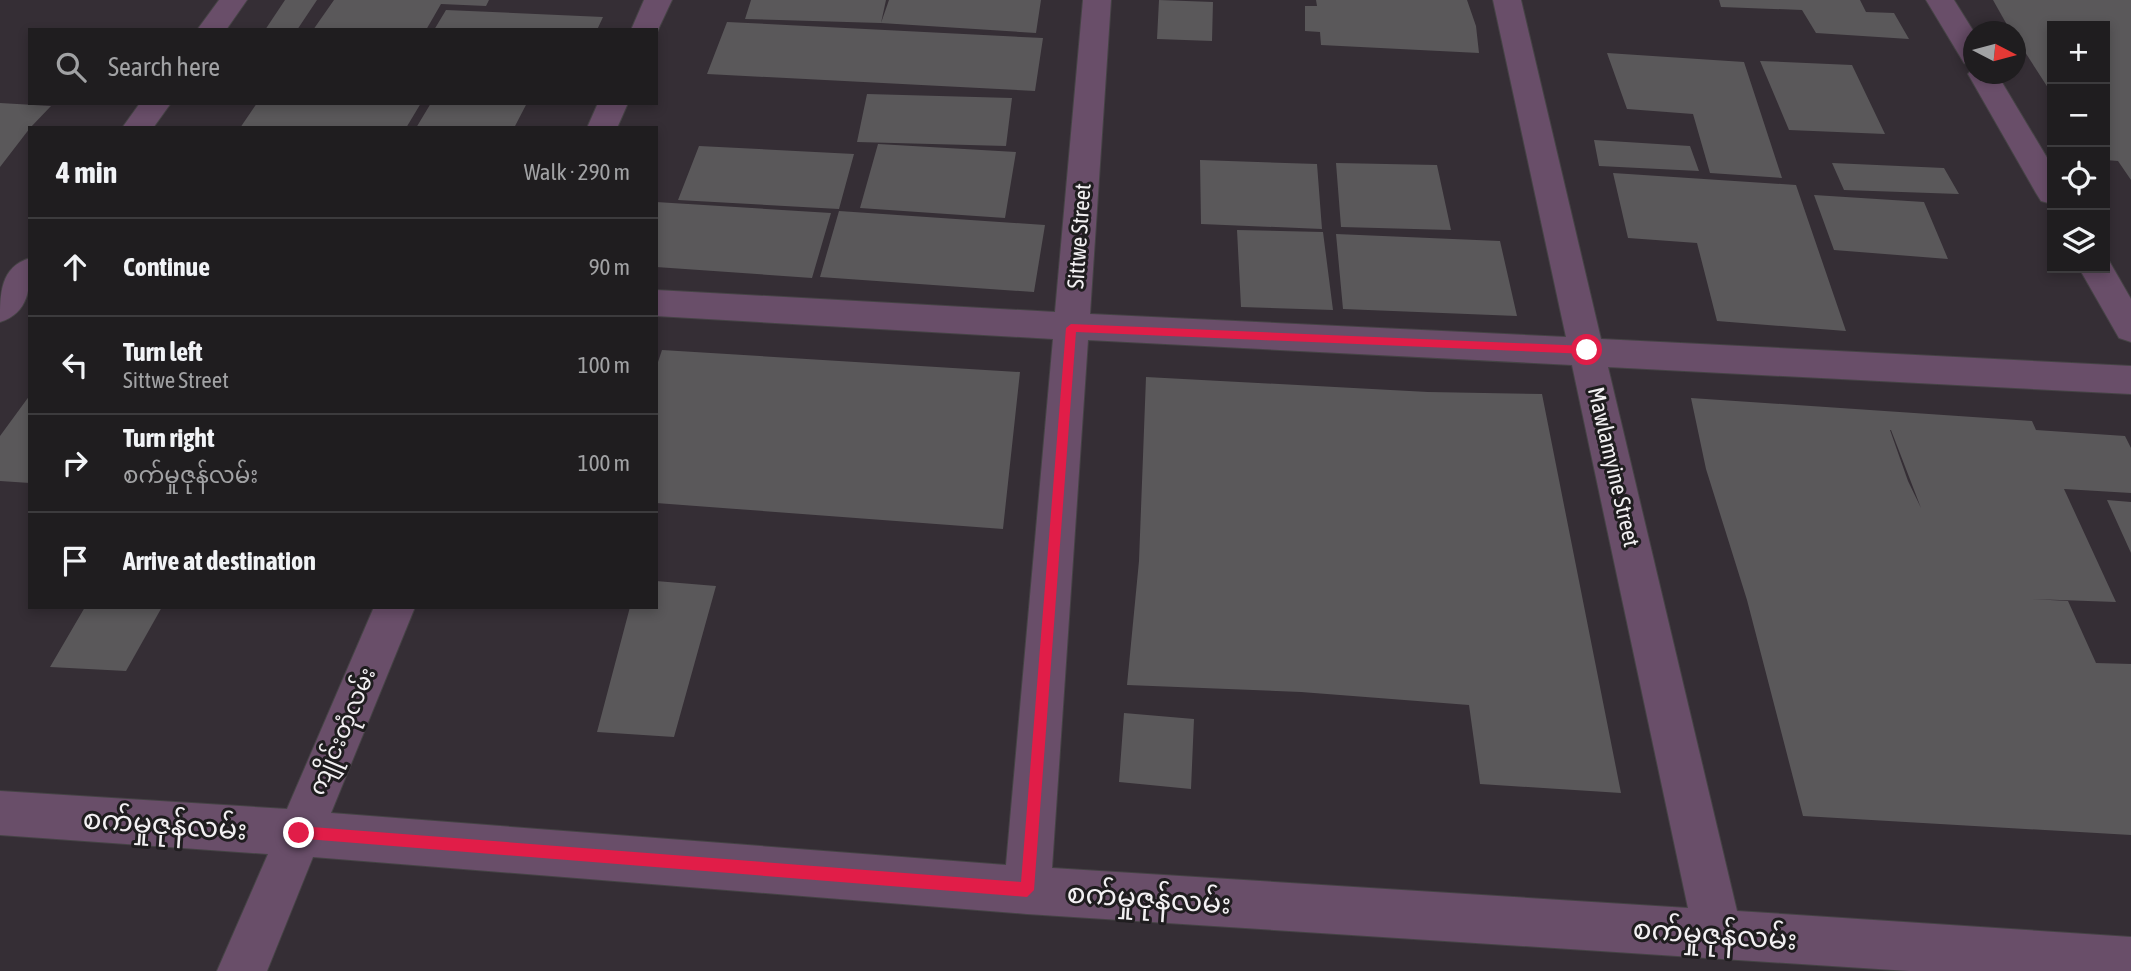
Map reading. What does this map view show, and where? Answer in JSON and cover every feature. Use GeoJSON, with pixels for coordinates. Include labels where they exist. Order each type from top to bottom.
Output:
{"type":"FeatureCollection","features":[{"type":"Feature","properties":{"kind":"street"},"geometry":{"type":"LineString","coordinates":[[212,28],[233,0]]}},
{"type":"Feature","properties":{"kind":"street"},"geometry":{"type":"LineString","coordinates":[[646,28],[658,0]]}},
{"type":"Feature","properties":{"kind":"street","name":"Sittwe Street"},"geometry":{"type":"LineString","coordinates":[[1027,890],[1097,0]]}},
{"type":"Feature","properties":{"kind":"street","name":"Mawlamyine Street"},"geometry":{"type":"LineString","coordinates":[[1507,0],[1718,934]]}},
{"type":"Feature","properties":{"kind":"street"},"geometry":{"type":"LineString","coordinates":[[1940,0],[1963,40]]}},
{"type":"Feature","properties":{"kind":"street"},"geometry":{"type":"LineString","coordinates":[[1989,84],[2047,184]]}},
{"type":"Feature","properties":{"kind":"street"},"geometry":{"type":"LineString","coordinates":[[139,126],[154,105]]}},
{"type":"Feature","properties":{"kind":"street"},"geometry":{"type":"LineString","coordinates":[[603,126],[612,105]]}},
{"type":"Feature","properties":{"kind":"street"},"geometry":{"type":"LineString","coordinates":[[0,309],[22,271]]}},
{"type":"Feature","properties":{"kind":"street"},"geometry":{"type":"LineString","coordinates":[[2098,273],[2131,329]]}},
{"type":"Feature","properties":{"kind":"street"},"geometry":{"type":"LineString","coordinates":[[658,303],[1071,328],[1587,350],[2131,380]]}},
{"type":"Feature","properties":{"kind":"street","name":"ကျိုင်းတုံလမ်း"},"geometry":{"type":"LineString","coordinates":[[242,971],[394,609]]}},
{"type":"Feature","properties":{"kind":"street","name":"စက်မှုဇုန်လမ်း"},"geometry":{"type":"LineString","coordinates":[[0,813],[299,833],[1027,890],[2131,961]]}},
{"type":"Feature","properties":{"kind":"shaded area"},"geometry":{"type":"Polygon","coordinates":[[[0,0],[2131,0],[2131,971],[0,971],[0,0]]]}},
{"type":"Feature","properties":{"kind":"building"},"geometry":{"type":"Polygon","coordinates":[[[285,0],[317,0],[298,28],[266,28],[285,0]]]}},
{"type":"Feature","properties":{"kind":"building"},"geometry":{"type":"Polygon","coordinates":[[[334,0],[489,0],[486,6],[441,4],[427,28],[314,28],[334,0]]]}},
{"type":"Feature","properties":{"kind":"building"},"geometry":{"type":"Polygon","coordinates":[[[751,0],[886,0],[881,23],[745,19],[751,0]]]}},
{"type":"Feature","properties":{"kind":"building"},"geometry":{"type":"Polygon","coordinates":[[[889,0],[1041,0],[1036,33],[881,23],[889,0]]]}},
{"type":"Feature","properties":{"kind":"building"},"geometry":{"type":"Polygon","coordinates":[[[1159,0],[1213,2],[1212,41],[1157,39],[1159,0]]]}},
{"type":"Feature","properties":{"kind":"building"},"geometry":{"type":"Polygon","coordinates":[[[1316,0],[1467,0],[1476,26],[1479,53],[1321,45],[1320,32],[1305,31],[1305,6],[1317,6],[1316,0]]]}},
{"type":"Feature","properties":{"kind":"building"},"geometry":{"type":"Polygon","coordinates":[[[1719,0],[1860,0],[1866,12],[1894,13],[1909,39],[1816,33],[1802,10],[1721,7],[1719,0]]]}},
{"type":"Feature","properties":{"kind":"building"},"geometry":{"type":"Polygon","coordinates":[[[1993,0],[2131,0],[2131,180],[2118,161],[2110,160],[2110,21],[2047,21],[2047,86],[2026,54],[2026,21],[2005,21],[1993,0]]]}},
{"type":"Feature","properties":{"kind":"building"},"geometry":{"type":"Polygon","coordinates":[[[446,10],[603,17],[598,28],[435,28],[446,10]]]}},
{"type":"Feature","properties":{"kind":"building"},"geometry":{"type":"Polygon","coordinates":[[[727,22],[1043,38],[1035,91],[707,74],[727,22]]]}},
{"type":"Feature","properties":{"kind":"building"},"geometry":{"type":"Polygon","coordinates":[[[1607,53],[1744,62],[1782,178],[1710,173],[1693,114],[1627,109],[1607,53]]]}},
{"type":"Feature","properties":{"kind":"building"},"geometry":{"type":"Polygon","coordinates":[[[1760,61],[1852,65],[1885,134],[1789,130],[1760,61]]]}},
{"type":"Feature","properties":{"kind":"building"},"geometry":{"type":"Polygon","coordinates":[[[867,94],[1012,98],[1006,146],[857,142],[867,94]]]}},
{"type":"Feature","properties":{"kind":"building"},"geometry":{"type":"Polygon","coordinates":[[[0,103],[51,106],[32,126],[28,126],[28,131],[0,167],[0,103]]]}},
{"type":"Feature","properties":{"kind":"building"},"geometry":{"type":"Polygon","coordinates":[[[256,105],[420,105],[407,126],[241,126],[256,105]]]}},
{"type":"Feature","properties":{"kind":"building"},"geometry":{"type":"Polygon","coordinates":[[[430,105],[526,105],[515,126],[417,126],[430,105]]]}},
{"type":"Feature","properties":{"kind":"building"},"geometry":{"type":"Polygon","coordinates":[[[1594,140],[1690,146],[1699,171],[1599,166],[1594,140]]]}},
{"type":"Feature","properties":{"kind":"building"},"geometry":{"type":"Polygon","coordinates":[[[878,144],[1016,152],[1005,218],[860,208],[878,144]]]}},
{"type":"Feature","properties":{"kind":"building"},"geometry":{"type":"Polygon","coordinates":[[[699,146],[854,154],[839,209],[678,200],[699,146]]]}},
{"type":"Feature","properties":{"kind":"building"},"geometry":{"type":"Polygon","coordinates":[[[1200,160],[1317,164],[1322,229],[1201,224],[1200,160]]]}},
{"type":"Feature","properties":{"kind":"building"},"geometry":{"type":"Polygon","coordinates":[[[1336,163],[1437,165],[1451,230],[1341,227],[1336,163]]]}},
{"type":"Feature","properties":{"kind":"building"},"geometry":{"type":"Polygon","coordinates":[[[1832,163],[1944,168],[1959,194],[1844,190],[1832,163]]]}},
{"type":"Feature","properties":{"kind":"building"},"geometry":{"type":"Polygon","coordinates":[[[1613,173],[1796,185],[1846,331],[1717,321],[1697,243],[1628,238],[1613,173]]]}},
{"type":"Feature","properties":{"kind":"building"},"geometry":{"type":"Polygon","coordinates":[[[1814,195],[1924,202],[1948,259],[1834,250],[1814,195]]]}},
{"type":"Feature","properties":{"kind":"building"},"geometry":{"type":"Polygon","coordinates":[[[658,202],[831,213],[812,278],[658,267],[658,202]]]}},
{"type":"Feature","properties":{"kind":"building"},"geometry":{"type":"Polygon","coordinates":[[[839,211],[1045,225],[1034,292],[820,277],[839,211]]]}},
{"type":"Feature","properties":{"kind":"building"},"geometry":{"type":"Polygon","coordinates":[[[1237,230],[1323,232],[1333,310],[1241,307],[1237,230]]]}},
{"type":"Feature","properties":{"kind":"building"},"geometry":{"type":"Polygon","coordinates":[[[1336,234],[1500,241],[1517,316],[1343,309],[1336,234]]]}},
{"type":"Feature","properties":{"kind":"building"},"geometry":{"type":"Polygon","coordinates":[[[662,350],[1020,372],[1003,529],[658,503],[658,362],[662,350]]]}},
{"type":"Feature","properties":{"kind":"building"},"geometry":{"type":"Polygon","coordinates":[[[1146,377],[1428,392],[1542,394],[1621,793],[1480,784],[1469,705],[1301,692],[1127,685],[1139,561],[1146,377]]]}},
{"type":"Feature","properties":{"kind":"building"},"geometry":{"type":"Polygon","coordinates":[[[28,398],[28,483],[0,481],[0,436],[28,398]]]}},
{"type":"Feature","properties":{"kind":"building"},"geometry":{"type":"Polygon","coordinates":[[[1691,398],[2032,421],[2036,430],[2125,436],[2131,448],[2131,493],[2064,489],[2116,602],[2030,599],[2068,601],[2096,663],[2131,664],[2131,835],[1803,816],[1747,600],[1706,469],[1691,398]],[[1891,430],[1908,481],[1921,508],[1891,430]]]}},
{"type":"Feature","properties":{"kind":"building"},"geometry":{"type":"Polygon","coordinates":[[[2107,500],[2131,502],[2131,553],[2107,500]]]}},
{"type":"Feature","properties":{"kind":"building"},"geometry":{"type":"Polygon","coordinates":[[[658,581],[716,586],[674,737],[597,732],[629,609],[658,609],[658,581]]]}},
{"type":"Feature","properties":{"kind":"building"},"geometry":{"type":"Polygon","coordinates":[[[84,609],[161,609],[126,671],[50,667],[84,609]]]}},
{"type":"Feature","properties":{"kind":"building"},"geometry":{"type":"Polygon","coordinates":[[[1124,713],[1194,719],[1191,789],[1119,782],[1124,713]]]}},
{"type":"Feature","properties":{"kind":"route"},"geometry":{"type":"LineString","coordinates":[[299,833],[1027,890],[1071,328],[1587,350]]}}]}
